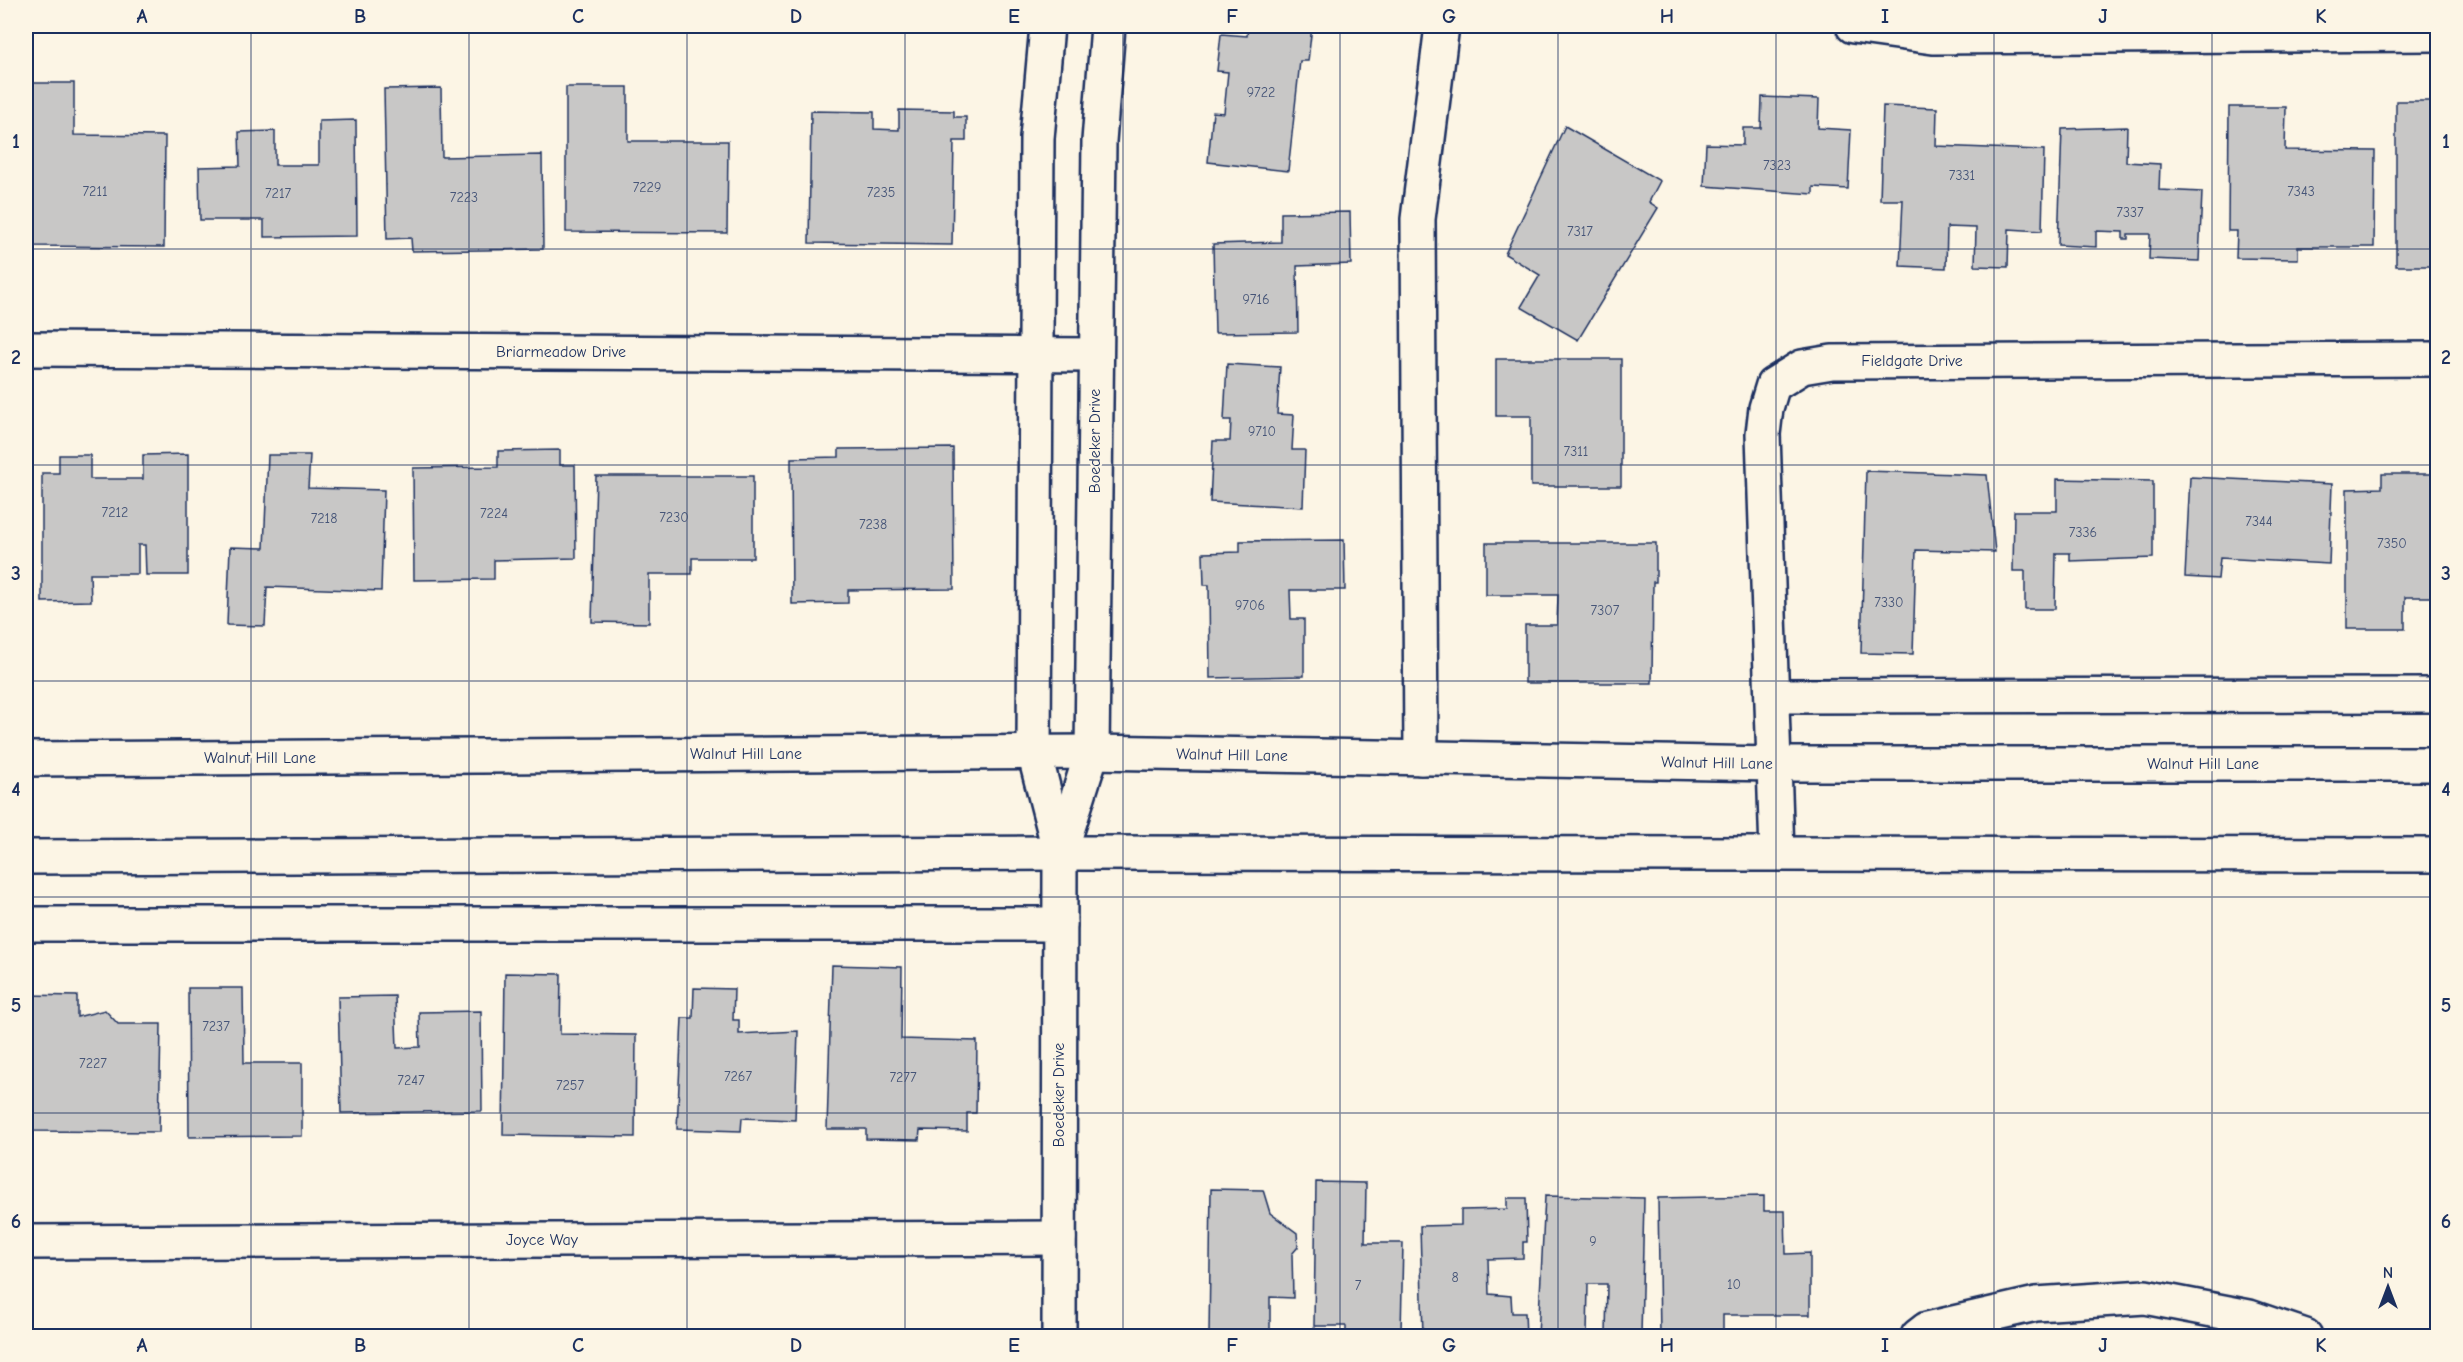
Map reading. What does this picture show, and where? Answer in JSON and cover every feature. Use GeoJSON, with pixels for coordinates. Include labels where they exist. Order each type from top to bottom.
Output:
{"type":"FeatureCollection","features":[{"type":"Feature","properties":{"kind":"street","name":"Boedeker Drive"},"geometry":{"type":"LineString","coordinates":[[1047,26],[1037,138],[1034,752],[1060,853],[1059,1336]]}},
{"type":"Feature","properties":{"kind":"street","name":"Boedeker Drive"},"geometry":{"type":"LineString","coordinates":[[1060,853],[1092,752],[1098,141],[1108,26]]}},
{"type":"Feature","properties":{"kind":"street"},"geometry":{"type":"LineString","coordinates":[[1421,758],[1418,219],[1442,26]]}},
{"type":"Feature","properties":{"kind":"street"},"geometry":{"type":"LineString","coordinates":[[1852,26],[1933,37],[2438,34]]}},
{"type":"Feature","properties":{"kind":"street","name":"Briarmeadow Drive"},"geometry":{"type":"LineString","coordinates":[[26,350],[1096,355]]}},
{"type":"Feature","properties":{"kind":"street","name":"Fieldgate Drive"},"geometry":{"type":"LineString","coordinates":[[1777,853],[1763,434],[1766,408],[1773,385],[1802,367],[1832,362],[2438,359]]}},
{"type":"Feature","properties":{"kind":"street"},"geometry":{"type":"LineString","coordinates":[[1772,696],[2438,694]]}},
{"type":"Feature","properties":{"kind":"street","name":"Walnut Hill Lane"},"geometry":{"type":"LineString","coordinates":[[26,759],[1092,752],[1774,764],[2438,764]]}},
{"type":"Feature","properties":{"kind":"street"},"geometry":{"type":"LineString","coordinates":[[26,856],[1060,853],[2438,855]]}},
{"type":"Feature","properties":{"kind":"street"},"geometry":{"type":"LineString","coordinates":[[26,924],[1060,924]]}},
{"type":"Feature","properties":{"kind":"street","name":"Joyce Way"},"geometry":{"type":"LineString","coordinates":[[26,1242],[1059,1238]]}},
{"type":"Feature","properties":{"kind":"street"},"geometry":{"type":"LineString","coordinates":[[1918,1336],[1927,1329],[2036,1304],[2145,1297],[2248,1317],[2305,1336]]}},
{"type":"Feature","properties":{"kind":"building"},"geometry":{"type":"Polygon","coordinates":[[[1248,26],[1312,26],[1308,61],[1300,61],[1288,171],[1208,162],[1213,112],[1224,113],[1228,72],[1217,71],[1221,34],[1247,36],[1248,26]]]}},
{"type":"Feature","properties":{"kind":"building"},"geometry":{"type":"Polygon","coordinates":[[[26,83],[74,83],[74,135],[165,136],[164,247],[26,246],[26,83]]]}},
{"type":"Feature","properties":{"kind":"building"},"geometry":{"type":"Polygon","coordinates":[[[566,87],[628,87],[628,141],[728,141],[727,233],[566,232],[566,87]]]}},
{"type":"Feature","properties":{"kind":"building"},"geometry":{"type":"Polygon","coordinates":[[[441,88],[442,157],[542,155],[543,249],[412,251],[411,238],[387,239],[384,89],[441,88]]]}},
{"type":"Feature","properties":{"kind":"building"},"geometry":{"type":"Polygon","coordinates":[[[1762,97],[1819,99],[1818,128],[1851,130],[1848,189],[1813,187],[1813,194],[1704,186],[1706,144],[1743,145],[1743,128],[1761,128],[1762,97]]]}},
{"type":"Feature","properties":{"kind":"building"},"geometry":{"type":"Polygon","coordinates":[[[2396,101],[2438,101],[2438,259],[2435,259],[2435,266],[2396,266],[2396,101]]]}},
{"type":"Feature","properties":{"kind":"building"},"geometry":{"type":"Polygon","coordinates":[[[1883,106],[1937,108],[1936,146],[2044,150],[2042,231],[2009,229],[2008,267],[1975,266],[1976,228],[1947,227],[1946,268],[1900,266],[1903,200],[1880,200],[1883,106]]]}},
{"type":"Feature","properties":{"kind":"building"},"geometry":{"type":"Polygon","coordinates":[[[2229,107],[2286,107],[2285,150],[2375,151],[2374,247],[2298,247],[2298,259],[2236,258],[2237,231],[2228,231],[2229,107]]]}},
{"type":"Feature","properties":{"kind":"building"},"geometry":{"type":"Polygon","coordinates":[[[899,110],[954,111],[954,117],[966,117],[966,141],[954,141],[952,245],[809,243],[811,111],[874,112],[874,129],[899,130],[899,110]]]}},
{"type":"Feature","properties":{"kind":"building"},"geometry":{"type":"Polygon","coordinates":[[[356,120],[357,236],[264,237],[264,220],[200,220],[199,167],[240,166],[239,132],[275,131],[275,165],[319,165],[319,121],[356,120]]]}},
{"type":"Feature","properties":{"kind":"building"},"geometry":{"type":"Polygon","coordinates":[[[1565,126],[1660,181],[1649,202],[1658,208],[1578,340],[1521,307],[1540,275],[1505,254],[1565,126]]]}},
{"type":"Feature","properties":{"kind":"building"},"geometry":{"type":"Polygon","coordinates":[[[2127,127],[2126,162],[2160,164],[2159,190],[2202,192],[2199,261],[2149,259],[2150,234],[2128,234],[2128,239],[2123,239],[2123,232],[2096,231],[2096,247],[2058,245],[2062,129],[2127,127]]]}},
{"type":"Feature","properties":{"kind":"building"},"geometry":{"type":"Polygon","coordinates":[[[1350,212],[1351,264],[1297,266],[1298,332],[1215,333],[1213,244],[1281,242],[1281,213],[1350,212]]]}},
{"type":"Feature","properties":{"kind":"building"},"geometry":{"type":"Polygon","coordinates":[[[1496,359],[1621,359],[1621,486],[1531,486],[1531,416],[1496,416],[1496,359]]]}},
{"type":"Feature","properties":{"kind":"building"},"geometry":{"type":"Polygon","coordinates":[[[1227,364],[1280,367],[1277,414],[1294,415],[1292,450],[1305,450],[1303,507],[1210,502],[1213,441],[1230,441],[1231,420],[1224,420],[1227,364]]]}},
{"type":"Feature","properties":{"kind":"building"},"geometry":{"type":"Polygon","coordinates":[[[953,448],[954,589],[848,590],[848,603],[792,604],[791,458],[839,457],[839,449],[953,448]]]}},
{"type":"Feature","properties":{"kind":"building"},"geometry":{"type":"Polygon","coordinates":[[[560,450],[560,465],[575,465],[576,558],[494,560],[494,579],[414,580],[413,468],[498,467],[498,451],[560,450]]]}},
{"type":"Feature","properties":{"kind":"building"},"geometry":{"type":"Polygon","coordinates":[[[188,454],[188,575],[146,575],[145,545],[138,545],[138,574],[90,574],[91,601],[42,602],[42,473],[59,473],[59,455],[90,455],[90,479],[143,479],[143,455],[188,454]]]}},
{"type":"Feature","properties":{"kind":"building"},"geometry":{"type":"Polygon","coordinates":[[[268,455],[310,455],[308,488],[384,490],[381,591],[267,587],[265,626],[227,625],[230,547],[264,548],[268,455]]]}},
{"type":"Feature","properties":{"kind":"building"},"geometry":{"type":"Polygon","coordinates":[[[1866,471],[1987,475],[1995,552],[1916,550],[1913,654],[1861,653],[1866,471]]]}},
{"type":"Feature","properties":{"kind":"building"},"geometry":{"type":"Polygon","coordinates":[[[2382,474],[2438,474],[2438,597],[2405,597],[2405,629],[2347,629],[2347,489],[2382,488],[2382,474]]]}},
{"type":"Feature","properties":{"kind":"building"},"geometry":{"type":"Polygon","coordinates":[[[596,476],[753,476],[753,558],[692,558],[692,574],[649,574],[649,623],[592,622],[596,476]]]}},
{"type":"Feature","properties":{"kind":"building"},"geometry":{"type":"Polygon","coordinates":[[[2190,477],[2332,484],[2329,564],[2220,558],[2218,579],[2185,577],[2190,477]]]}},
{"type":"Feature","properties":{"kind":"building"},"geometry":{"type":"Polygon","coordinates":[[[2057,479],[2153,481],[2153,558],[2070,561],[2070,553],[2056,553],[2055,609],[2025,609],[2025,571],[2013,571],[2014,511],[2057,511],[2057,479]]]}},
{"type":"Feature","properties":{"kind":"building"},"geometry":{"type":"Polygon","coordinates":[[[1344,540],[1345,590],[1290,590],[1291,619],[1304,619],[1304,676],[1210,678],[1209,585],[1204,585],[1203,553],[1240,552],[1240,541],[1344,540]]]}},
{"type":"Feature","properties":{"kind":"building"},"geometry":{"type":"Polygon","coordinates":[[[1486,543],[1656,543],[1656,582],[1653,582],[1652,683],[1525,683],[1525,625],[1557,625],[1558,595],[1486,595],[1486,543]]]}},
{"type":"Feature","properties":{"kind":"building"},"geometry":{"type":"Polygon","coordinates":[[[832,965],[902,967],[901,1039],[977,1041],[976,1113],[967,1113],[967,1131],[920,1130],[919,1140],[866,1139],[866,1129],[827,1129],[832,965]]]}},
{"type":"Feature","properties":{"kind":"building"},"geometry":{"type":"Polygon","coordinates":[[[505,973],[561,974],[560,1034],[636,1035],[635,1137],[503,1135],[505,973]]]}},
{"type":"Feature","properties":{"kind":"building"},"geometry":{"type":"Polygon","coordinates":[[[188,988],[243,988],[244,1063],[302,1063],[302,1136],[189,1137],[188,988]]]}},
{"type":"Feature","properties":{"kind":"building"},"geometry":{"type":"Polygon","coordinates":[[[694,988],[734,989],[733,1020],[739,1020],[739,1034],[798,1031],[795,1120],[742,1118],[741,1131],[677,1129],[682,1018],[693,1018],[694,988]]]}},
{"type":"Feature","properties":{"kind":"building"},"geometry":{"type":"Polygon","coordinates":[[[26,995],[77,996],[77,1017],[105,1010],[118,1024],[161,1024],[159,1132],[32,1131],[32,1103],[26,1103],[26,995]]]}},
{"type":"Feature","properties":{"kind":"building"},"geometry":{"type":"Polygon","coordinates":[[[395,996],[397,1048],[420,1047],[419,1012],[481,1011],[482,1111],[341,1113],[338,997],[395,996]]]}},
{"type":"Feature","properties":{"kind":"building"},"geometry":{"type":"Polygon","coordinates":[[[1316,1182],[1366,1183],[1365,1243],[1403,1243],[1401,1331],[1376,1331],[1375,1336],[1346,1336],[1346,1326],[1314,1326],[1316,1182]]]}},
{"type":"Feature","properties":{"kind":"building"},"geometry":{"type":"Polygon","coordinates":[[[1211,1189],[1263,1190],[1270,1213],[1297,1233],[1298,1247],[1292,1254],[1293,1298],[1270,1297],[1270,1336],[1209,1336],[1211,1189]]]}},
{"type":"Feature","properties":{"kind":"building"},"geometry":{"type":"Polygon","coordinates":[[[1545,1196],[1644,1198],[1641,1336],[1606,1336],[1607,1284],[1588,1284],[1587,1336],[1538,1336],[1545,1196]]]}},
{"type":"Feature","properties":{"kind":"building"},"geometry":{"type":"Polygon","coordinates":[[[1764,1196],[1764,1211],[1785,1211],[1786,1254],[1810,1253],[1810,1315],[1723,1315],[1723,1336],[1660,1336],[1658,1198],[1764,1196]]]}},
{"type":"Feature","properties":{"kind":"building"},"geometry":{"type":"Polygon","coordinates":[[[1507,1198],[1526,1198],[1527,1242],[1523,1242],[1523,1258],[1488,1259],[1489,1294],[1511,1296],[1512,1313],[1525,1313],[1526,1336],[1423,1336],[1420,1226],[1461,1225],[1461,1210],[1507,1209],[1507,1198]]]}}]}
